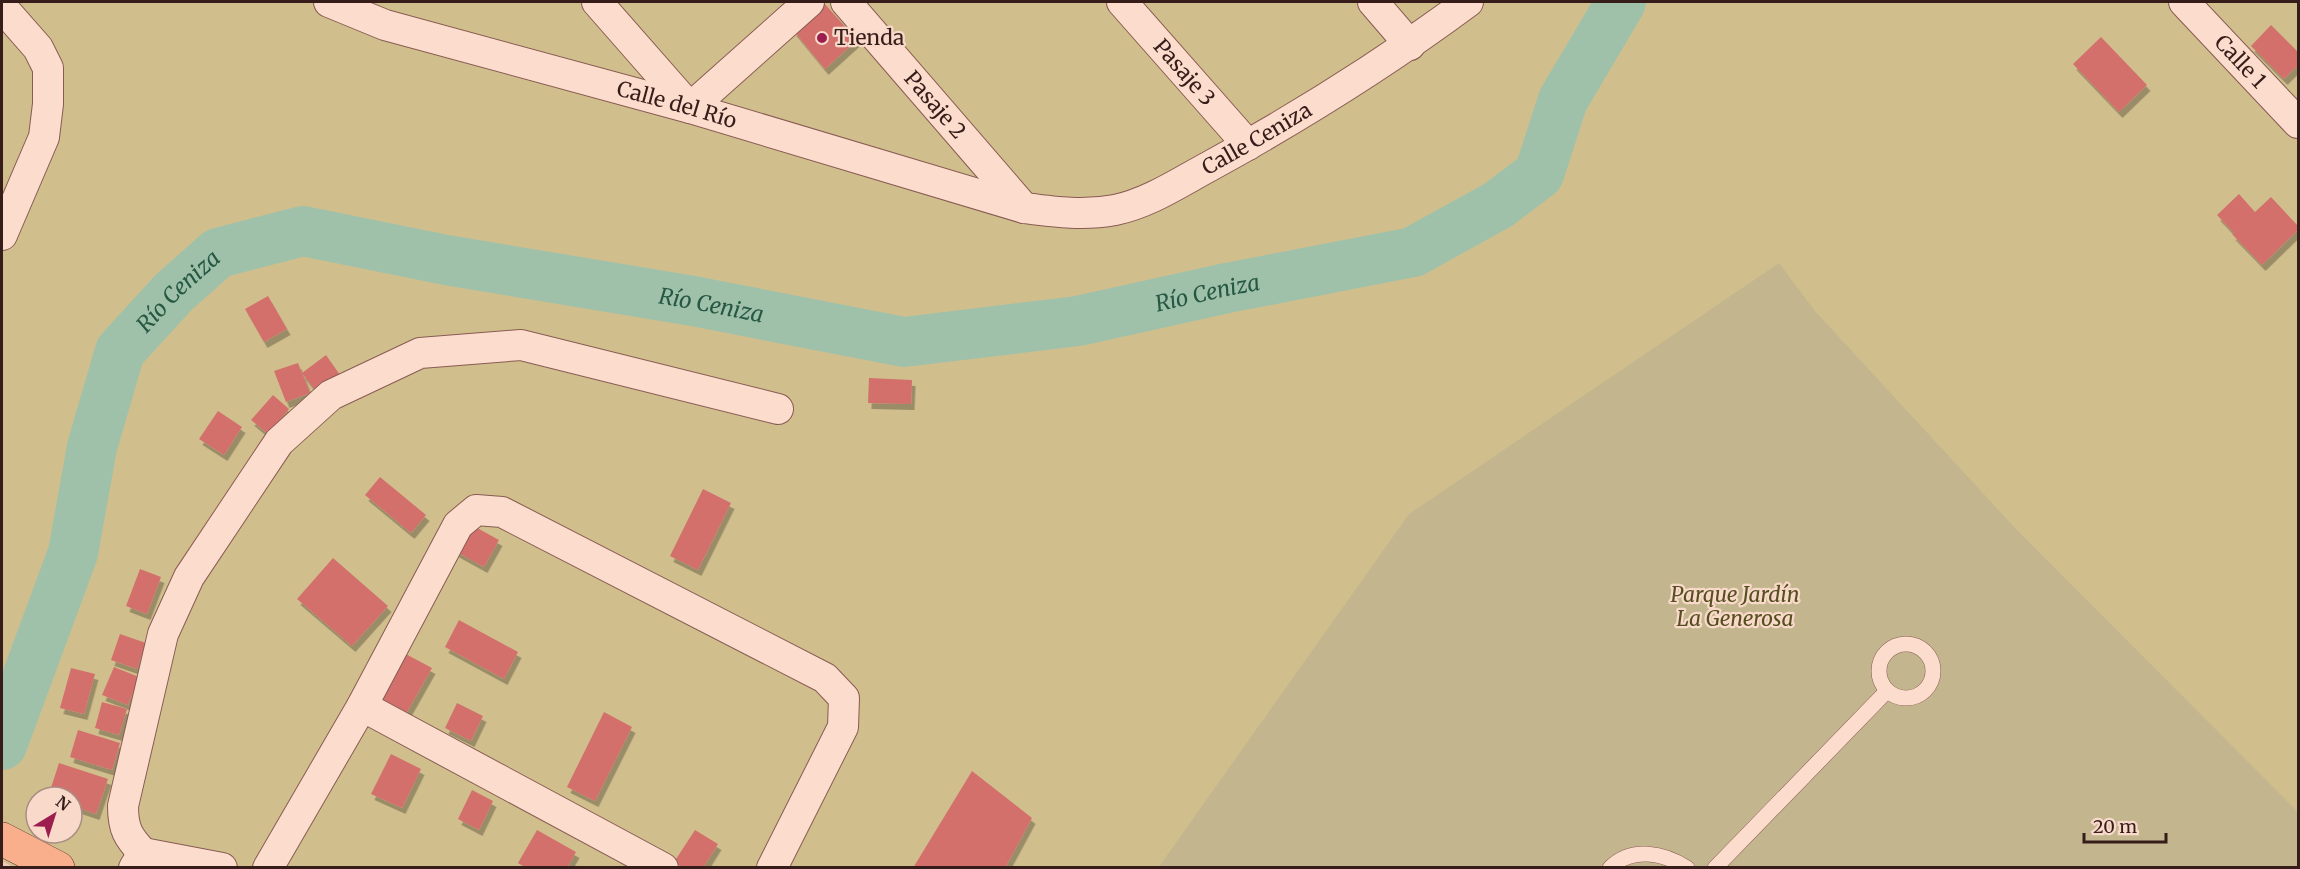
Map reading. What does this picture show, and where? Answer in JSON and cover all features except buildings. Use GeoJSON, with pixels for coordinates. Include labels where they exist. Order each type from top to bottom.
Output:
{"type":"FeatureCollection","features":[{"type":"Feature","properties":{"kind":"main road"},"geometry":{"type":"LineString","coordinates":[[4,840],[58,867]]}},
{"type":"Feature","properties":{"kind":"street","name":"Calle del Río"},"geometry":{"type":"LineString","coordinates":[[329,2],[385,25],[690,108],[1024,208]]}},
{"type":"Feature","properties":{"kind":"street"},"geometry":{"type":"LineString","coordinates":[[597,2],[690,108],[809,2]]}},
{"type":"Feature","properties":{"kind":"street","name":"Pasaje 2"},"geometry":{"type":"LineString","coordinates":[[846,2],[1024,208]]}},
{"type":"Feature","properties":{"kind":"street","name":"Pasaje 3"},"geometry":{"type":"LineString","coordinates":[[1122,2],[1248,145]]}},
{"type":"Feature","properties":{"kind":"street"},"geometry":{"type":"LineString","coordinates":[[1373,2],[1410,45]]}},
{"type":"Feature","properties":{"kind":"street","name":"Calle Ceniza"},"geometry":{"type":"LineString","coordinates":[[1024,208],[1072,215],[1116,209],[1153,197],[1248,145],[1410,45],[1468,2]]}},
{"type":"Feature","properties":{"kind":"street","name":"Calle 1"},"geometry":{"type":"LineString","coordinates":[[2184,2],[2298,123]]}},
{"type":"Feature","properties":{"kind":"street"},"geometry":{"type":"LineString","coordinates":[[2,235],[44,137],[48,105],[48,68],[38,48],[10,16]]}},
{"type":"Feature","properties":{"kind":"street"},"geometry":{"type":"LineString","coordinates":[[222,867],[138,860],[123,824],[123,806],[163,634],[189,577],[279,442],[331,395],[420,353],[521,345],[778,409]]}},
{"type":"Feature","properties":{"kind":"street"},"geometry":{"type":"LineString","coordinates":[[268,867],[362,706],[458,525],[476,510],[502,512],[825,678],[844,699],[843,727],[772,867]]}},
{"type":"Feature","properties":{"kind":"street"},"geometry":{"type":"LineString","coordinates":[[362,706],[663,867]]}},
{"type":"Feature","properties":{"kind":"lane"},"geometry":{"type":"LineString","coordinates":[[1715,867],[1887,690]]}},
{"type":"Feature","properties":{"kind":"lane"},"geometry":{"type":"LineString","coordinates":[[1610,867],[1632,855],[1653,853],[1673,858],[1687,867]]}},
{"type":"Feature","properties":{"kind":"green space"},"geometry":{"type":"Polygon","coordinates":[[[2,2],[2298,2],[2298,867],[13,867],[2,861],[2,2]]]}},
{"type":"Feature","properties":{"kind":"green space","name":"Parque Jardín La Generosa"},"geometry":{"type":"Polygon","coordinates":[[[1779,263],[1815,311],[2016,529],[2298,812],[2298,868],[1158,868],[1409,514],[1779,263]]]}},
{"type":"Feature","properties":{"kind":"waterway","name":"Río Ceniza"},"geometry":{"type":"LineString","coordinates":[[2,745],[73,553],[92,447],[120,351],[174,292],[218,253],[303,231],[446,260],[693,301],[904,342],[1078,321],[1227,288],[1413,252],[1498,205],[1539,174],[1563,100],[1621,2]]}},
{"type":"Feature","properties":{"kind":"place","name":"Tienda"},"geometry":{"type":"Point","coordinates":[822,38]}}]}
